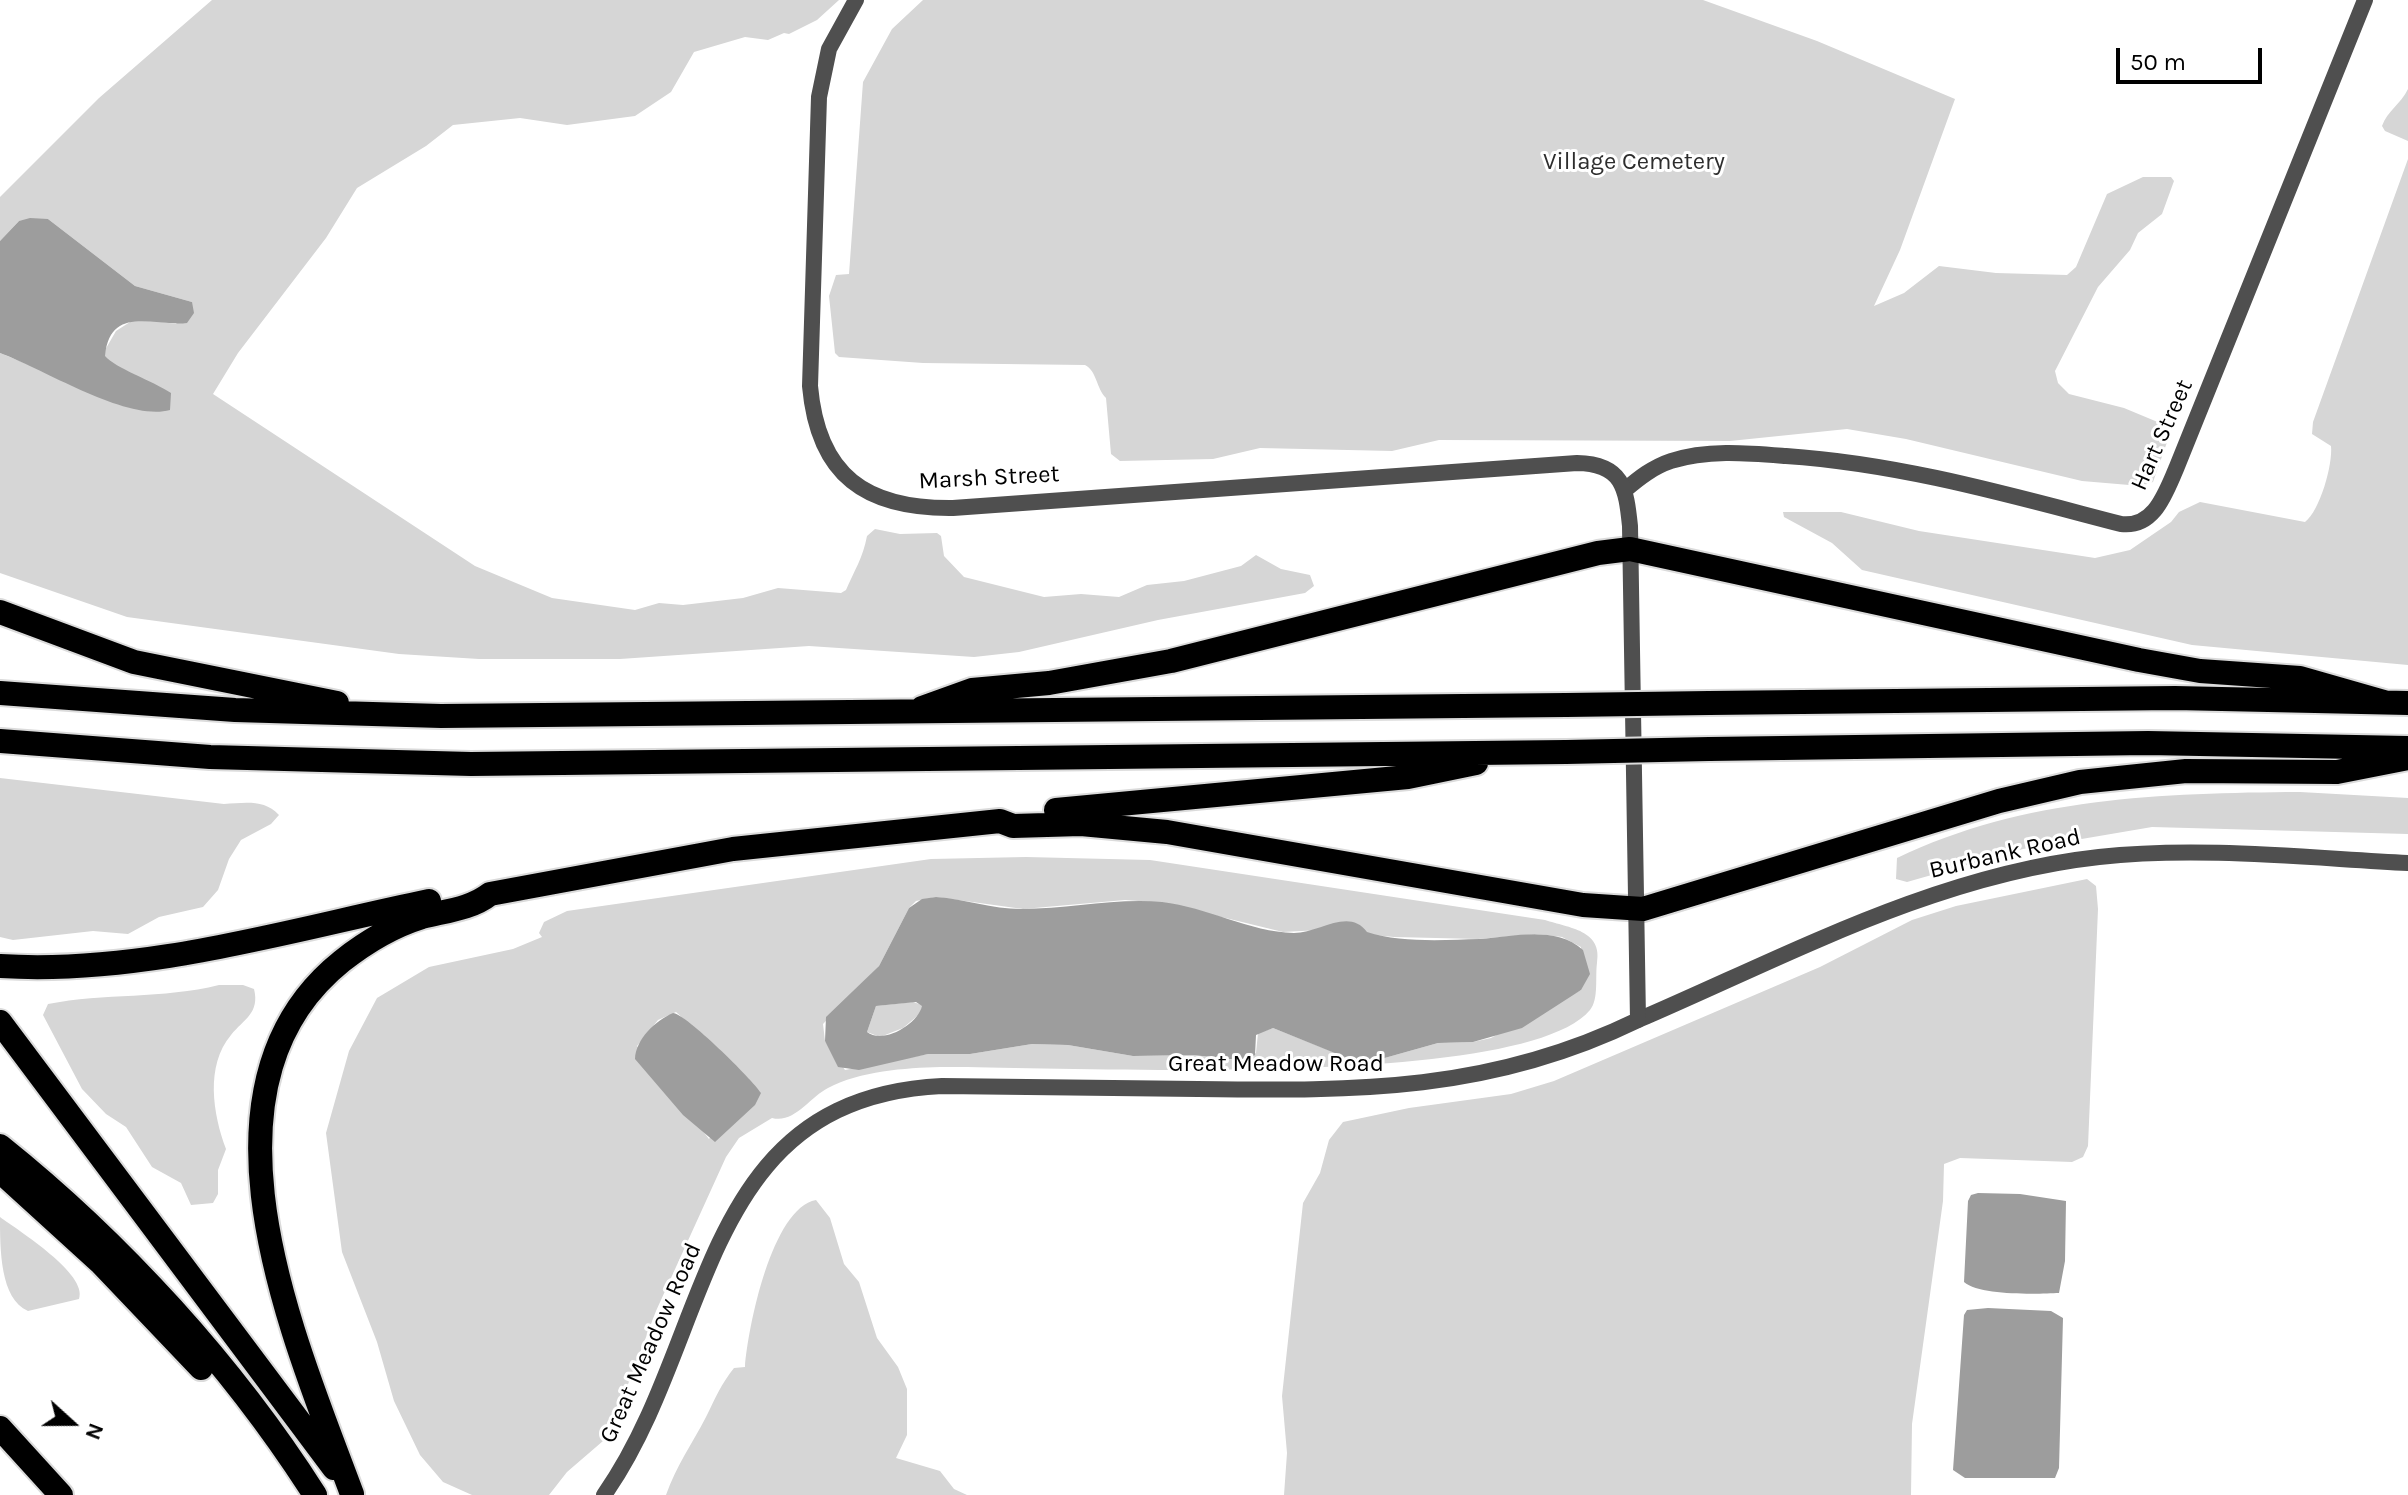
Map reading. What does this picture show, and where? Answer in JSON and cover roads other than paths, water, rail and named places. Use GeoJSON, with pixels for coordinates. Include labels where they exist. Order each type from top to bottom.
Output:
{"type":"FeatureCollection","features":[{"type":"Feature","properties":{"kind":"highway"},"geometry":{"type":"LineString","coordinates":[[912,713],[963,692],[1049,683],[1159,663],[1598,553],[1630,549],[2139,660],[2200,671],[2300,678],[2396,703]]}},
{"type":"Feature","properties":{"kind":"highway"},"geometry":{"type":"LineString","coordinates":[[0,612],[134,662],[300,694],[374,714]]}},
{"type":"Feature","properties":{"kind":"highway"},"geometry":{"type":"LineString","coordinates":[[0,693],[221,709],[374,714],[912,713],[2160,698],[2396,703]]}},
{"type":"Feature","properties":{"kind":"highway"},"geometry":{"type":"LineString","coordinates":[[0,741],[224,758],[416,764],[2132,743],[2408,748]]}},
{"type":"Feature","properties":{"kind":"highway"},"geometry":{"type":"LineString","coordinates":[[0,966],[52,967],[131,961],[464,894],[490,894],[733,849],[1000,821],[1016,814],[1408,777],[1456,768],[1500,753]]}},
{"type":"Feature","properties":{"kind":"highway"},"geometry":{"type":"LineString","coordinates":[[1000,821],[1013,826],[1081,824],[1167,832],[1583,905],[1633,910],[1999,801],[2080,782],[2186,771],[2337,772],[2408,758]]}},
{"type":"Feature","properties":{"kind":"highway"},"geometry":{"type":"LineString","coordinates":[[353,1494],[297,1349],[271,1252],[262,1172],[268,1088],[293,1021],[312,991],[342,961],[399,925],[475,904],[490,894]]}},
{"type":"Feature","properties":{"kind":"highway"},"geometry":{"type":"LineString","coordinates":[[0,1022],[353,1494]]}},
{"type":"Feature","properties":{"kind":"highway"},"geometry":{"type":"LineString","coordinates":[[0,1146],[96,1229],[145,1280],[288,1452],[315,1495]]}},
{"type":"Feature","properties":{"kind":"highway"},"geometry":{"type":"LineString","coordinates":[[0,1171],[134,1297],[214,1382],[308,1495]]}},
{"type":"Feature","properties":{"kind":"highway"},"geometry":{"type":"LineString","coordinates":[[0,1428],[61,1495]]}},
{"type":"Feature","properties":{"kind":"street","name":"Marsh Street"},"geometry":{"type":"LineString","coordinates":[[856,0],[829,49],[820,89],[810,386],[817,429],[829,456],[846,476],[869,493],[904,506],[953,508],[1577,463],[1596,465],[1612,472],[1625,490]]}},
{"type":"Feature","properties":{"kind":"street","name":"Hart Street"},"geometry":{"type":"LineString","coordinates":[[1625,490],[1649,472],[1681,458],[1708,454],[1765,454],[1844,461],[1921,473],[2121,524],[2135,524],[2148,518],[2161,503],[2176,469],[2365,0]]}},
{"type":"Feature","properties":{"kind":"street"},"geometry":{"type":"LineString","coordinates":[[1625,490],[1630,549],[1633,910],[1638,1020]]}},
{"type":"Feature","properties":{"kind":"street","name":"Burbank Road"},"geometry":{"type":"LineString","coordinates":[[1638,1020],[1911,901],[2005,874],[2100,857],[2228,854],[2408,863]]}},
{"type":"Feature","properties":{"kind":"street","name":"Great Meadow Road"},"geometry":{"type":"LineString","coordinates":[[604,1495],[634,1445],[738,1205],[778,1151],[825,1114],[883,1092],[942,1086],[1326,1090],[1416,1086],[1537,1061],[1638,1020]]}},
{"type":"Feature","properties":{"kind":"park label","name":"Village Cemetery"},"geometry":{"type":"Point","coordinates":[1634,162]}}]}
